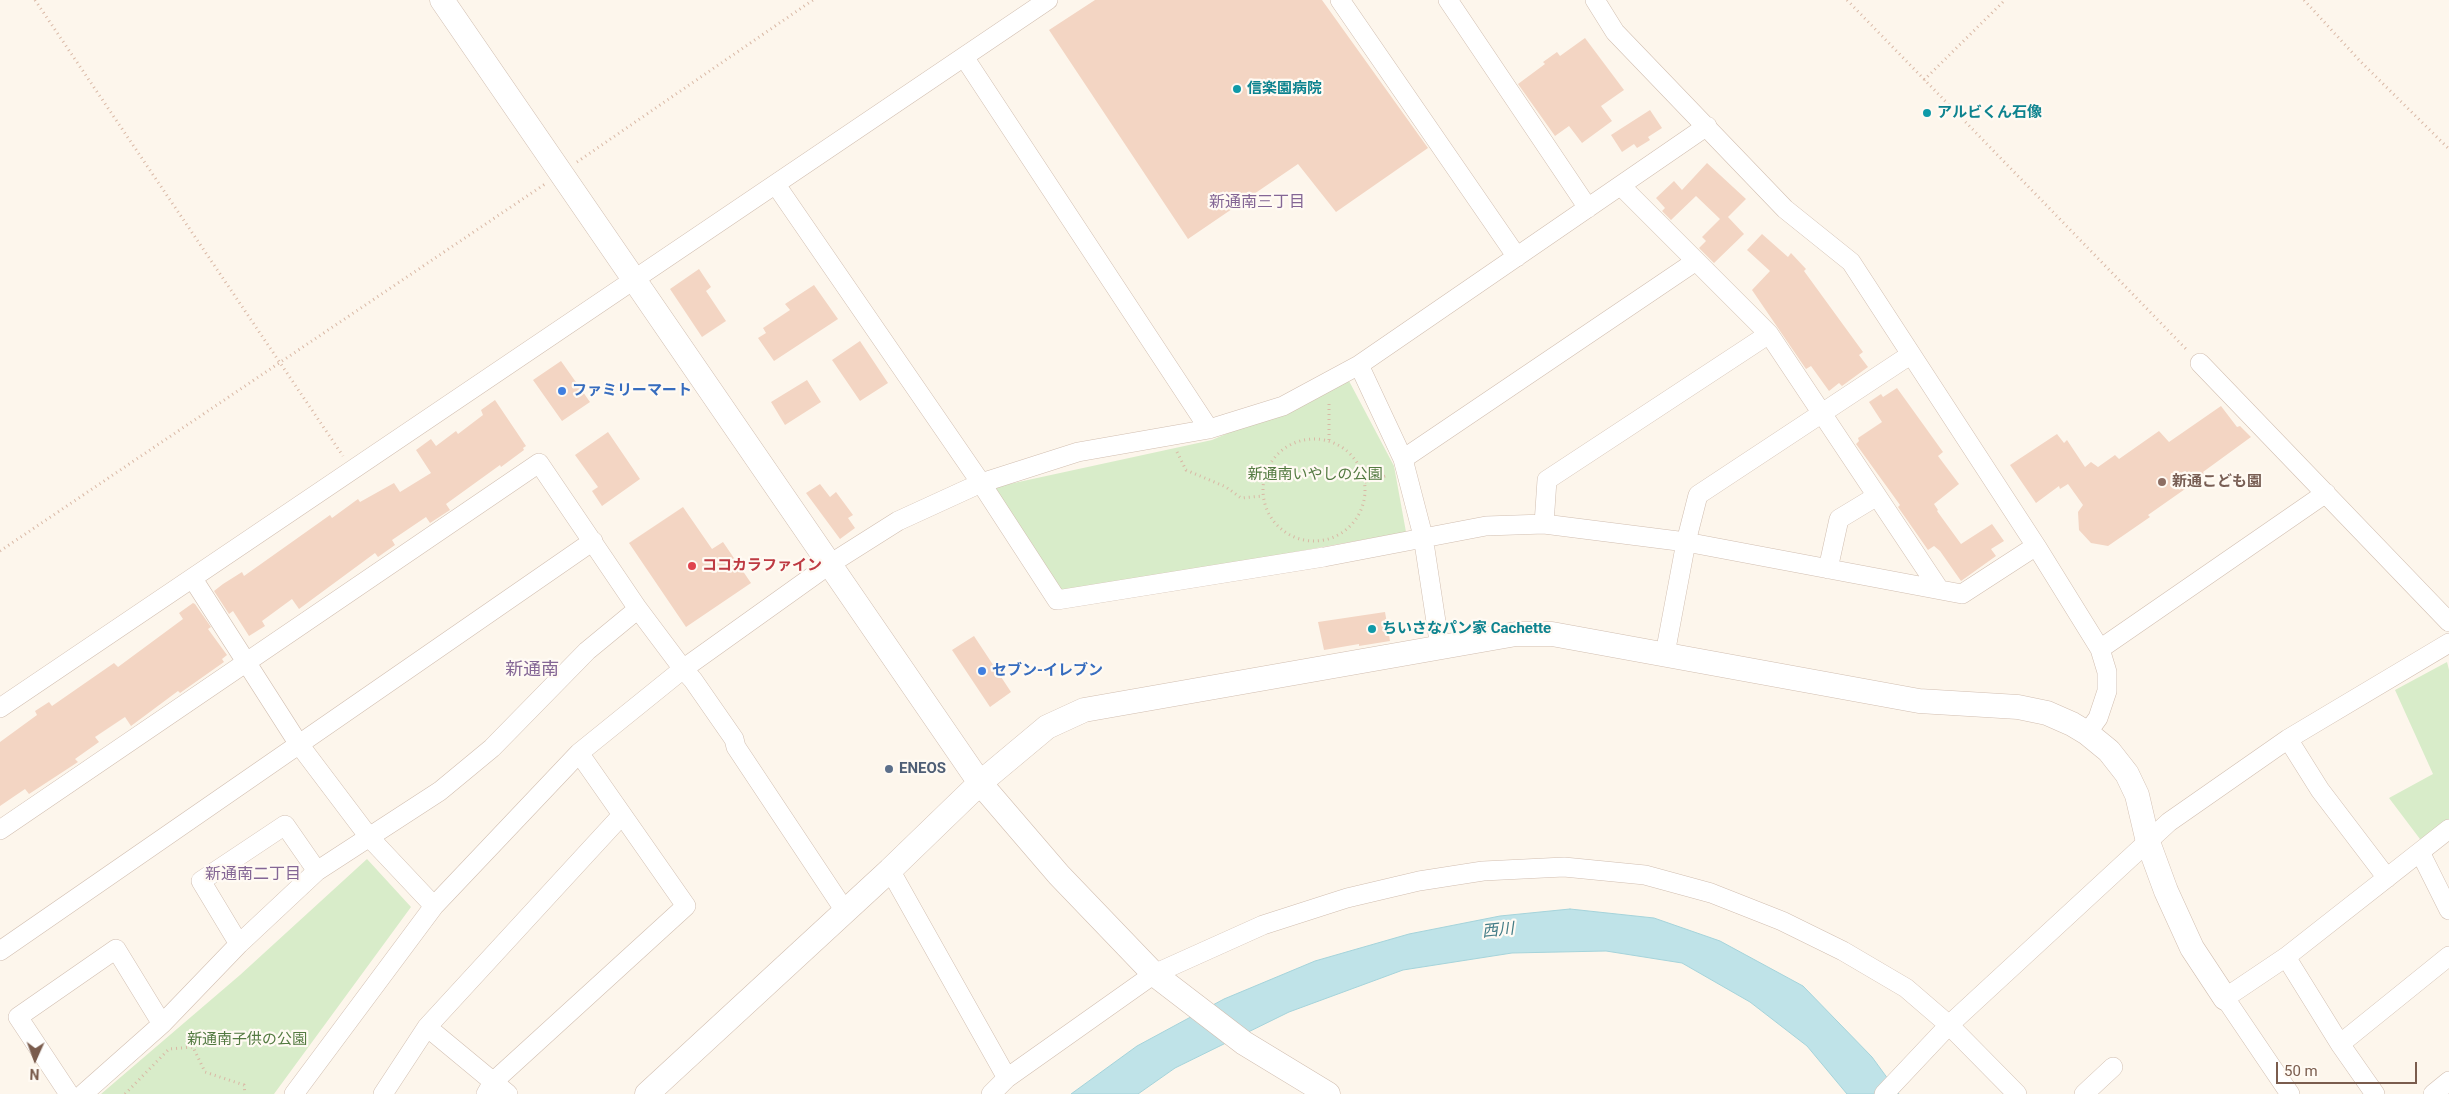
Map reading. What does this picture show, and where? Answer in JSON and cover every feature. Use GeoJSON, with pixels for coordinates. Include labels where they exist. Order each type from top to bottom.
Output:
{"type":"FeatureCollection","features":[{"type":"Feature","properties":{"kind":"street"},"geometry":{"type":"LineString","coordinates":[[442,0],[980,783],[1059,875],[1154,974],[1244,1043],[1328,1094]]}},
{"type":"Feature","properties":{"kind":"street"},"geometry":{"type":"LineString","coordinates":[[0,708],[194,578],[351,469],[776,185],[1048,0]]}},
{"type":"Feature","properties":{"kind":"street"},"geometry":{"type":"LineString","coordinates":[[1340,0],[1517,257]]}},
{"type":"Feature","properties":{"kind":"street"},"geometry":{"type":"LineString","coordinates":[[1448,0],[1588,208]]}},
{"type":"Feature","properties":{"kind":"street"},"geometry":{"type":"LineString","coordinates":[[1595,0],[1615,32],[1785,209],[1851,262],[2036,546],[2107,644],[2107,691],[2098,718],[2087,733]]}},
{"type":"Feature","properties":{"kind":"street"},"geometry":{"type":"LineString","coordinates":[[964,57],[1209,429]]}},
{"type":"Feature","properties":{"kind":"street"},"geometry":{"type":"LineString","coordinates":[[294,1094],[434,906],[579,753],[683,669],[830,564],[898,521],[981,483],[1078,452],[1209,429],[1283,406],[1359,365],[1707,126]]}},
{"type":"Feature","properties":{"kind":"street"},"geometry":{"type":"LineString","coordinates":[[776,185],[981,483],[1057,600],[1324,557],[1423,536],[1486,526],[1544,524],[1686,542],[1962,594],[2036,546]]}},
{"type":"Feature","properties":{"kind":"street"},"geometry":{"type":"LineString","coordinates":[[1621,186],[1769,334],[1939,589]]}},
{"type":"Feature","properties":{"kind":"street"},"geometry":{"type":"LineString","coordinates":[[1400,466],[1696,261]]}},
{"type":"Feature","properties":{"kind":"street"},"geometry":{"type":"LineString","coordinates":[[1544,524],[1547,480],[1769,334]]}},
{"type":"Feature","properties":{"kind":"street"},"geometry":{"type":"LineString","coordinates":[[1665,654],[1686,542],[1698,495],[1910,355]]}},
{"type":"Feature","properties":{"kind":"street"},"geometry":{"type":"LineString","coordinates":[[2200,363],[2449,622]]}},
{"type":"Feature","properties":{"kind":"street"},"geometry":{"type":"LineString","coordinates":[[1359,365],[1400,466],[1423,536],[1440,648]]}},
{"type":"Feature","properties":{"kind":"street"},"geometry":{"type":"LineString","coordinates":[[0,830],[539,463],[638,609],[693,680],[734,739],[736,747],[845,912]]}},
{"type":"Feature","properties":{"kind":"street"},"geometry":{"type":"LineString","coordinates":[[2107,644],[2326,493]]}},
{"type":"Feature","properties":{"kind":"street"},"geometry":{"type":"LineString","coordinates":[[1828,568],[1839,519],[1877,496]]}},
{"type":"Feature","properties":{"kind":"street"},"geometry":{"type":"LineString","coordinates":[[0,951],[298,743],[593,541]]}},
{"type":"Feature","properties":{"kind":"street"},"geometry":{"type":"LineString","coordinates":[[194,578],[298,743],[369,837],[434,906]]}},
{"type":"Feature","properties":{"kind":"street"},"geometry":{"type":"LineString","coordinates":[[84,1094],[162,1024],[239,944],[317,871],[440,791],[492,748],[587,651],[638,609]]}},
{"type":"Feature","properties":{"kind":"street"},"geometry":{"type":"LineString","coordinates":[[647,1094],[890,870],[980,783],[1047,727],[1084,710],[1516,634],[1552,634],[1919,700],[2018,707],[2047,713],[2087,733],[2109,751],[2127,774],[2138,795],[2148,842],[2166,891],[2192,948],[2290,1094]]}},
{"type":"Feature","properties":{"kind":"street"},"geometry":{"type":"LineString","coordinates":[[1884,1094],[1949,1025],[2169,822],[2288,739],[2449,643]]}},
{"type":"Feature","properties":{"kind":"street"},"geometry":{"type":"LineString","coordinates":[[2288,739],[2320,790],[2387,878]]}},
{"type":"Feature","properties":{"kind":"street"},"geometry":{"type":"LineString","coordinates":[[489,1088],[686,906],[579,753]]}},
{"type":"Feature","properties":{"kind":"street"},"geometry":{"type":"LineString","coordinates":[[382,1094],[427,1027],[622,815]]}},
{"type":"Feature","properties":{"kind":"street"},"geometry":{"type":"LineString","coordinates":[[239,944],[201,881],[285,824],[317,871]]}},
{"type":"Feature","properties":{"kind":"street"},"geometry":{"type":"LineString","coordinates":[[2225,998],[2286,957],[2449,829]]}},
{"type":"Feature","properties":{"kind":"street"},"geometry":{"type":"LineString","coordinates":[[2420,852],[2449,910]]}},
{"type":"Feature","properties":{"kind":"street"},"geometry":{"type":"LineString","coordinates":[[991,1094],[1007,1078],[1154,974],[1263,925],[1347,898],[1420,882],[1483,871],[1564,867],[1645,875],[1710,893],[1782,921],[1843,951],[1906,988],[1949,1025],[2017,1094]]}},
{"type":"Feature","properties":{"kind":"street"},"geometry":{"type":"LineString","coordinates":[[890,870],[1007,1078]]}},
{"type":"Feature","properties":{"kind":"street"},"geometry":{"type":"LineString","coordinates":[[69,1094],[18,1017],[116,949],[162,1024]]}},
{"type":"Feature","properties":{"kind":"street"},"geometry":{"type":"LineString","coordinates":[[2340,1044],[2449,956]]}},
{"type":"Feature","properties":{"kind":"street"},"geometry":{"type":"LineString","coordinates":[[2286,957],[2340,1044],[2375,1094]]}},
{"type":"Feature","properties":{"kind":"street"},"geometry":{"type":"LineString","coordinates":[[427,1027],[489,1088],[508,1094]]}},
{"type":"Feature","properties":{"kind":"street"},"geometry":{"type":"LineString","coordinates":[[2084,1094],[2113,1067]]}},
{"type":"Feature","properties":{"kind":"street"},"geometry":{"type":"LineString","coordinates":[[2433,1094],[2449,1081]]}},
{"type":"Feature","properties":{"kind":"path"},"geometry":{"type":"LineString","coordinates":[[35,0],[351,469]]}},
{"type":"Feature","properties":{"kind":"path"},"geometry":{"type":"LineString","coordinates":[[0,551],[561,173],[813,0]]}},
{"type":"Feature","properties":{"kind":"path"},"geometry":{"type":"LineString","coordinates":[[1847,0],[2200,363]]}},
{"type":"Feature","properties":{"kind":"path"},"geometry":{"type":"LineString","coordinates":[[1924,80],[2005,0]]}},
{"type":"Feature","properties":{"kind":"path"},"geometry":{"type":"LineString","coordinates":[[2304,0],[2360,61],[2449,149]]}},
{"type":"Feature","properties":{"kind":"path"},"geometry":{"type":"LineString","coordinates":[[1329,440],[1330,398]]}},
{"type":"Feature","properties":{"kind":"path"},"geometry":{"type":"LineString","coordinates":[[1318,438],[1329,440],[1349,452],[1357,460],[1365,482],[1364,505],[1359,516],[1342,533],[1320,540],[1300,539],[1282,530],[1269,515],[1263,496],[1265,473],[1277,454],[1296,442],[1318,438]]}},
{"type":"Feature","properties":{"kind":"path"},"geometry":{"type":"LineString","coordinates":[[1175,448],[1186,470],[1226,487],[1241,498],[1263,496]]}},
{"type":"Feature","properties":{"kind":"path"},"geometry":{"type":"LineString","coordinates":[[1365,482],[1400,466]]}},
{"type":"Feature","properties":{"kind":"path"},"geometry":{"type":"LineString","coordinates":[[125,1094],[169,1050],[193,1046],[205,1072],[244,1084],[246,1094]]}},
{"type":"Feature","properties":{"kind":"green space","name":"新通南いやしの公園"},"geometry":{"type":"Polygon","coordinates":[[[1349,381],[1394,466],[1406,532],[1060,594],[991,488],[1212,440],[1349,381]]]}},
{"type":"Feature","properties":{"kind":"green space"},"geometry":{"type":"Polygon","coordinates":[[[2447,662],[2449,670],[2449,822],[2423,843],[2389,798],[2433,774],[2395,690],[2447,662]]]}},
{"type":"Feature","properties":{"kind":"green space","name":"新通南子供の公園"},"geometry":{"type":"Polygon","coordinates":[[[367,859],[411,907],[274,1094],[101,1094],[240,975],[367,859]]]}},
{"type":"Feature","properties":{"kind":"water","name":"西川"},"geometry":{"type":"Polygon","coordinates":[[[1570,909],[1654,918],[1720,941],[1803,986],[1872,1057],[1899,1094],[1847,1094],[1807,1046],[1750,1002],[1682,963],[1606,951],[1512,953],[1403,970],[1289,1012],[1175,1068],[1138,1094],[1071,1094],[1137,1046],[1224,999],[1315,961],[1409,934],[1500,916],[1570,909]]]}},
{"type":"Feature","properties":{"kind":"building","name":"信楽園病院"},"geometry":{"type":"Polygon","coordinates":[[[1095,0],[1322,0],[1428,148],[1336,212],[1298,164],[1188,239],[1049,30],[1095,0]]]}},
{"type":"Feature","properties":{"kind":"building"},"geometry":{"type":"Polygon","coordinates":[[[1585,38],[1624,90],[1601,106],[1612,121],[1582,143],[1569,126],[1555,136],[1518,84],[1545,64],[1543,62],[1557,52],[1560,56],[1585,38]]]}},
{"type":"Feature","properties":{"kind":"building"},"geometry":{"type":"Polygon","coordinates":[[[1650,110],[1662,128],[1648,137],[1650,140],[1637,148],[1634,144],[1622,152],[1611,135],[1650,110]]]}},
{"type":"Feature","properties":{"kind":"building"},"geometry":{"type":"Polygon","coordinates":[[[1707,163],[1746,199],[1728,217],[1744,234],[1714,263],[1699,248],[1706,241],[1702,237],[1720,219],[1696,196],[1671,220],[1662,211],[1665,208],[1656,198],[1674,181],[1682,190],[1707,163]]]}},
{"type":"Feature","properties":{"kind":"building"},"geometry":{"type":"Polygon","coordinates":[[[1762,234],[1788,257],[1791,253],[1806,269],[1804,271],[1863,352],[1859,355],[1868,367],[1842,386],[1839,383],[1829,391],[1811,366],[1806,369],[1752,290],[1770,271],[1747,250],[1762,234]]]}},
{"type":"Feature","properties":{"kind":"building"},"geometry":{"type":"Polygon","coordinates":[[[699,269],[711,287],[706,291],[726,321],[702,337],[670,289],[699,269]]]}},
{"type":"Feature","properties":{"kind":"building"},"geometry":{"type":"Polygon","coordinates":[[[814,285],[838,319],[774,361],[758,338],[766,333],[763,328],[790,310],[785,304],[814,285]]]}},
{"type":"Feature","properties":{"kind":"building"},"geometry":{"type":"Polygon","coordinates":[[[860,341],[888,383],[860,401],[832,360],[860,341]]]}},
{"type":"Feature","properties":{"kind":"building","name":"ファミリーマート"},"geometry":{"type":"Polygon","coordinates":[[[561,361],[590,402],[562,421],[533,380],[561,361]]]}},
{"type":"Feature","properties":{"kind":"building"},"geometry":{"type":"Polygon","coordinates":[[[807,380],[821,402],[785,425],[771,402],[807,380]]]}},
{"type":"Feature","properties":{"kind":"building"},"geometry":{"type":"Polygon","coordinates":[[[1897,388],[1943,452],[1938,456],[1959,484],[1934,504],[1937,511],[1961,544],[1992,524],[2004,541],[1991,549],[1996,556],[1961,581],[1940,551],[1934,546],[1928,550],[1898,507],[1900,505],[1856,444],[1859,441],[1858,438],[1882,422],[1869,402],[1881,394],[1883,397],[1897,388]]]}},
{"type":"Feature","properties":{"kind":"building"},"geometry":{"type":"Polygon","coordinates":[[[495,400],[526,446],[523,448],[524,450],[501,467],[500,465],[446,504],[450,510],[430,523],[426,517],[392,540],[395,545],[378,557],[375,553],[299,609],[292,599],[262,621],[265,626],[249,636],[233,611],[229,614],[214,591],[242,572],[244,576],[330,515],[332,518],[358,499],[360,502],[394,483],[400,492],[431,473],[416,450],[431,439],[436,446],[456,431],[458,434],[483,415],[481,410],[495,400]]]}},
{"type":"Feature","properties":{"kind":"building"},"geometry":{"type":"Polygon","coordinates":[[[2221,406],[2237,427],[2240,426],[2251,437],[2203,472],[2205,475],[2148,515],[2150,517],[2108,546],[2091,543],[2079,530],[2078,512],[2083,505],[2068,484],[2060,489],[2059,486],[2036,503],[2010,465],[2057,434],[2064,443],[2067,440],[2085,467],[2091,462],[2098,467],[2115,455],[2119,459],[2159,431],[2169,442],[2221,406]]]}},
{"type":"Feature","properties":{"kind":"building"},"geometry":{"type":"Polygon","coordinates":[[[608,432],[640,479],[602,506],[592,491],[598,487],[575,455],[608,432]]]}},
{"type":"Feature","properties":{"kind":"building"},"geometry":{"type":"Polygon","coordinates":[[[820,484],[830,497],[836,492],[853,515],[848,518],[855,528],[840,539],[806,493],[820,484]]]}},
{"type":"Feature","properties":{"kind":"building","name":"ココカラファイン"},"geometry":{"type":"Polygon","coordinates":[[[683,507],[712,549],[723,542],[751,583],[686,627],[629,543],[683,507]]]}},
{"type":"Feature","properties":{"kind":"building"},"geometry":{"type":"Polygon","coordinates":[[[193,603],[211,627],[208,629],[227,655],[222,659],[224,662],[180,693],[178,691],[131,726],[125,717],[95,737],[99,742],[75,759],[78,762],[29,794],[25,789],[0,806],[0,742],[37,715],[35,711],[49,702],[52,706],[114,663],[118,667],[183,619],[179,613],[193,603]]]}},
{"type":"Feature","properties":{"kind":"building"},"geometry":{"type":"Polygon","coordinates":[[[1385,612],[1390,641],[1324,650],[1318,622],[1385,612]]]}},
{"type":"Feature","properties":{"kind":"building","name":"セブン-イレブン"},"geometry":{"type":"Polygon","coordinates":[[[974,636],[1011,692],[990,707],[952,650],[974,636]]]}},
{"type":"Feature","properties":{"kind":"place","name":"信楽園病院"},"geometry":{"type":"Point","coordinates":[1237,89]}},
{"type":"Feature","properties":{"kind":"place","name":"アルビくん石像"},"geometry":{"type":"Point","coordinates":[1927,113]}},
{"type":"Feature","properties":{"kind":"place","name":"ファミリーマート"},"geometry":{"type":"Point","coordinates":[562,391]}},
{"type":"Feature","properties":{"kind":"place","name":"新通こども園"},"geometry":{"type":"Point","coordinates":[2162,482]}},
{"type":"Feature","properties":{"kind":"place","name":"ココカラファイン"},"geometry":{"type":"Point","coordinates":[692,566]}},
{"type":"Feature","properties":{"kind":"place","name":"ちいさなパン家 Cachette"},"geometry":{"type":"Point","coordinates":[1372,629]}},
{"type":"Feature","properties":{"kind":"place","name":"セブン-イレブン"},"geometry":{"type":"Point","coordinates":[982,671]}},
{"type":"Feature","properties":{"kind":"place","name":"ENEOS"},"geometry":{"type":"Point","coordinates":[889,769]}},
{"type":"Feature","properties":{"kind":"district","name":"新通南三丁目"},"geometry":{"type":"Point","coordinates":[1257,203]}},
{"type":"Feature","properties":{"kind":"district","name":"新通南"},"geometry":{"type":"Point","coordinates":[532,670]}},
{"type":"Feature","properties":{"kind":"district","name":"新通南二丁目"},"geometry":{"type":"Point","coordinates":[253,875]}}]}
